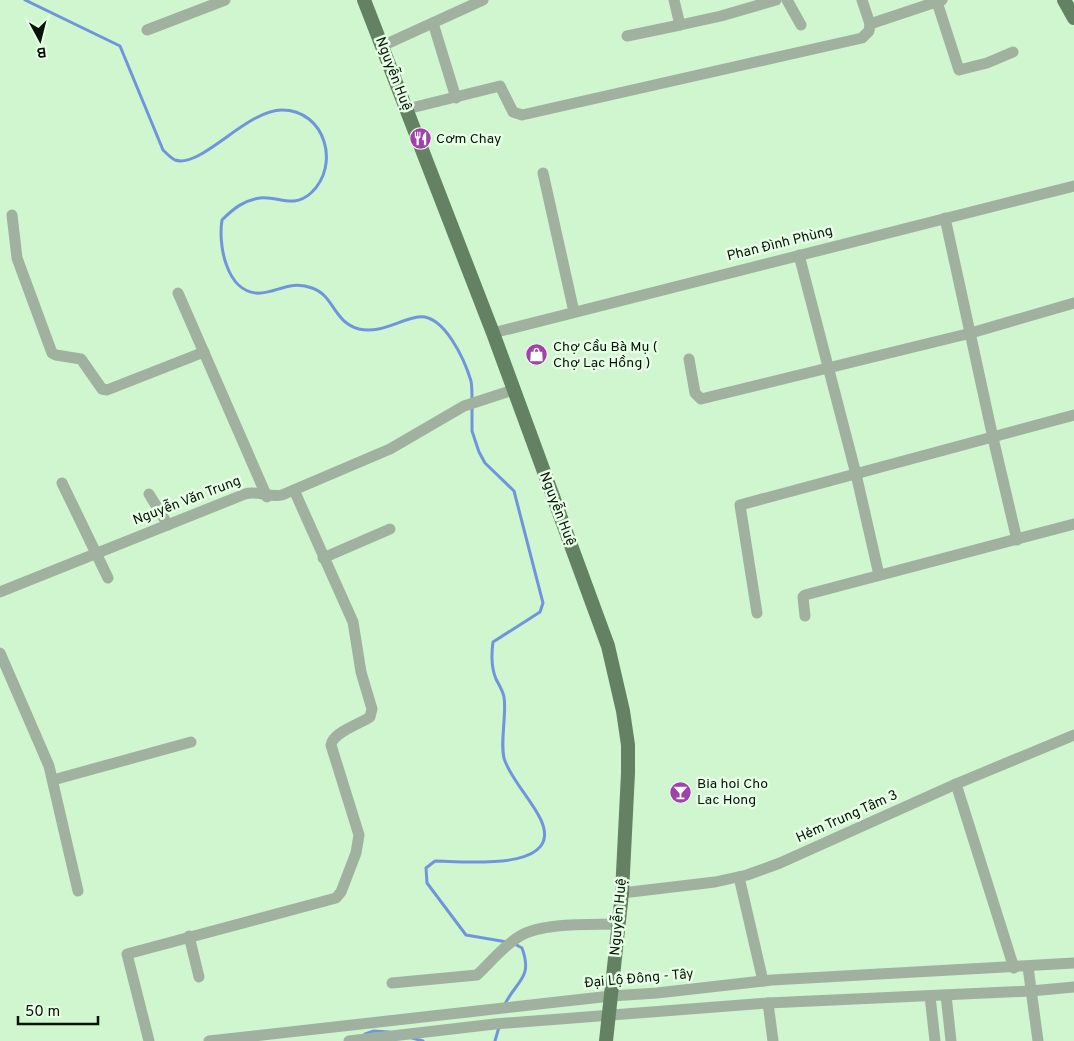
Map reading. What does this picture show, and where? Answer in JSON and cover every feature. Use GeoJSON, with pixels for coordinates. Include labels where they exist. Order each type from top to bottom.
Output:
{"type":"FeatureCollection","features":[{"type":"Feature","properties":{"kind":"main road","name":"Nguyễn Huệ"},"geometry":{"type":"LineString","coordinates":[[364,0],[493,333],[608,646],[615,670],[628,745],[622,893],[606,1041]]}},
{"type":"Feature","properties":{"kind":"main road"},"geometry":{"type":"LineString","coordinates":[[1064,0],[1074,18]]}},
{"type":"Feature","properties":{"kind":"street"},"geometry":{"type":"LineString","coordinates":[[147,30],[225,0]]}},
{"type":"Feature","properties":{"kind":"street"},"geometry":{"type":"LineString","coordinates":[[382,46],[483,0]]}},
{"type":"Feature","properties":{"kind":"street"},"geometry":{"type":"LineString","coordinates":[[674,0],[680,24]]}},
{"type":"Feature","properties":{"kind":"street"},"geometry":{"type":"LineString","coordinates":[[627,36],[721,16],[776,0]]}},
{"type":"Feature","properties":{"kind":"street"},"geometry":{"type":"LineString","coordinates":[[787,0],[801,24]]}},
{"type":"Feature","properties":{"kind":"street"},"geometry":{"type":"LineString","coordinates":[[407,109],[500,86],[514,112],[522,115],[862,38],[869,31],[870,24],[862,0]]}},
{"type":"Feature","properties":{"kind":"street"},"geometry":{"type":"LineString","coordinates":[[870,24],[940,1],[959,70],[987,63],[1012,52]]}},
{"type":"Feature","properties":{"kind":"street"},"geometry":{"type":"LineString","coordinates":[[433,23],[456,98]]}},
{"type":"Feature","properties":{"kind":"street"},"geometry":{"type":"LineString","coordinates":[[542,174],[574,312]]}},
{"type":"Feature","properties":{"kind":"street","name":"Phan Đình Phùng"},"geometry":{"type":"LineString","coordinates":[[493,333],[1074,187]]}},
{"type":"Feature","properties":{"kind":"street"},"geometry":{"type":"LineString","coordinates":[[12,215],[17,258],[52,353],[80,359],[102,389],[107,390],[204,352]]}},
{"type":"Feature","properties":{"kind":"street"},"geometry":{"type":"LineString","coordinates":[[945,218],[1017,540]]}},
{"type":"Feature","properties":{"kind":"street"},"geometry":{"type":"LineString","coordinates":[[799,255],[856,474],[879,575]]}},
{"type":"Feature","properties":{"kind":"street"},"geometry":{"type":"LineString","coordinates":[[178,293],[267,497]]}},
{"type":"Feature","properties":{"kind":"street"},"geometry":{"type":"LineString","coordinates":[[689,359],[695,393],[700,399],[971,332],[1074,303]]}},
{"type":"Feature","properties":{"kind":"street","name":"Nguyễn Văn Trung"},"geometry":{"type":"LineString","coordinates":[[0,592],[249,492],[267,497],[282,495],[390,449],[464,406],[513,390]]}},
{"type":"Feature","properties":{"kind":"street"},"geometry":{"type":"LineString","coordinates":[[757,613],[740,505],[1074,415]]}},
{"type":"Feature","properties":{"kind":"street"},"geometry":{"type":"LineString","coordinates":[[62,483],[108,578]]}},
{"type":"Feature","properties":{"kind":"street"},"geometry":{"type":"LineString","coordinates":[[150,1041],[126,954],[336,898],[341,892],[356,853],[359,835],[333,751],[332,741],[372,714],[361,672],[353,622],[294,490]]}},
{"type":"Feature","properties":{"kind":"street"},"geometry":{"type":"LineString","coordinates":[[149,494],[168,525]]}},
{"type":"Feature","properties":{"kind":"street"},"geometry":{"type":"LineString","coordinates":[[805,616],[803,597],[805,595],[1074,524]]}},
{"type":"Feature","properties":{"kind":"street"},"geometry":{"type":"LineString","coordinates":[[323,558],[390,529]]}},
{"type":"Feature","properties":{"kind":"street"},"geometry":{"type":"LineString","coordinates":[[0,653],[33,726],[53,780],[78,891]]}},
{"type":"Feature","properties":{"kind":"street","name":"Hẻm Trung Tâm 3"},"geometry":{"type":"LineString","coordinates":[[622,893],[715,882],[739,877],[780,863],[956,784],[1074,735]]}},
{"type":"Feature","properties":{"kind":"street"},"geometry":{"type":"LineString","coordinates":[[53,780],[191,742]]}},
{"type":"Feature","properties":{"kind":"street"},"geometry":{"type":"LineString","coordinates":[[956,784],[1014,968]]}},
{"type":"Feature","properties":{"kind":"street"},"geometry":{"type":"LineString","coordinates":[[739,877],[764,981]]}},
{"type":"Feature","properties":{"kind":"street"},"geometry":{"type":"LineString","coordinates":[[392,983],[477,975],[508,944],[522,934],[571,926],[619,924]]}},
{"type":"Feature","properties":{"kind":"street"},"geometry":{"type":"LineString","coordinates":[[189,936],[199,977]]}},
{"type":"Feature","properties":{"kind":"street","name":"Đại Lộ Đông - Tây"},"geometry":{"type":"LineString","coordinates":[[209,1041],[611,996],[764,981],[1014,968],[1074,963]]}},
{"type":"Feature","properties":{"kind":"street"},"geometry":{"type":"LineString","coordinates":[[1028,967],[1038,1041]]}},
{"type":"Feature","properties":{"kind":"street"},"geometry":{"type":"LineString","coordinates":[[350,1041],[494,1024],[609,1014],[768,1003],[1031,991],[1074,987]]}},
{"type":"Feature","properties":{"kind":"street"},"geometry":{"type":"LineString","coordinates":[[946,995],[951,1041]]}},
{"type":"Feature","properties":{"kind":"street"},"geometry":{"type":"LineString","coordinates":[[930,996],[935,1041]]}},
{"type":"Feature","properties":{"kind":"street"},"geometry":{"type":"LineString","coordinates":[[768,1003],[773,1041]]}},
{"type":"Feature","properties":{"kind":"waterway"},"geometry":{"type":"LineString","coordinates":[[25,0],[120,46],[163,150],[175,160],[186,160],[198,156],[239,128],[268,113],[282,110],[297,112],[309,119],[318,129],[324,141],[326,154],[325,168],[320,181],[311,193],[304,198],[292,201],[267,198],[254,199],[239,206],[222,220],[221,241],[226,264],[231,275],[237,284],[246,290],[256,293],[269,292],[296,285],[312,288],[325,296],[344,321],[350,326],[359,329],[374,330],[418,317],[436,322],[445,330],[464,362],[471,381],[472,400]]}},
{"type":"Feature","properties":{"kind":"waterway"},"geometry":{"type":"LineString","coordinates":[[472,406],[472,431],[479,452],[485,463],[514,491],[543,603],[540,612],[493,642],[492,666],[494,675],[502,690],[505,704],[503,755],[508,769],[541,820],[544,837],[538,849],[525,856],[487,862],[435,861],[426,868],[427,883],[466,935],[507,942]]}},
{"type":"Feature","properties":{"kind":"waterway"},"geometry":{"type":"LineString","coordinates":[[505,1004],[525,973],[526,966],[522,948],[513,943]]}},
{"type":"Feature","properties":{"kind":"waterway"},"geometry":{"type":"LineString","coordinates":[[495,1041],[499,1027]]}},
{"type":"Feature","properties":{"kind":"waterway"},"geometry":{"type":"LineString","coordinates":[[365,1034],[374,1031],[389,1032]]}},
{"type":"Feature","properties":{"kind":"waterway"},"geometry":{"type":"LineString","coordinates":[[412,1038],[423,1041]]}},
{"type":"Feature","properties":{"kind":"place","name":"Cơm Chay"},"geometry":{"type":"Point","coordinates":[420,139]}},
{"type":"Feature","properties":{"kind":"place","name":"Chợ Cầu Bà Mụ ( Chợ Lạc Hồng )"},"geometry":{"type":"Point","coordinates":[537,355]}},
{"type":"Feature","properties":{"kind":"place","name":"Bia hoi Cho Lac Hong"},"geometry":{"type":"Point","coordinates":[681,792]}}]}
